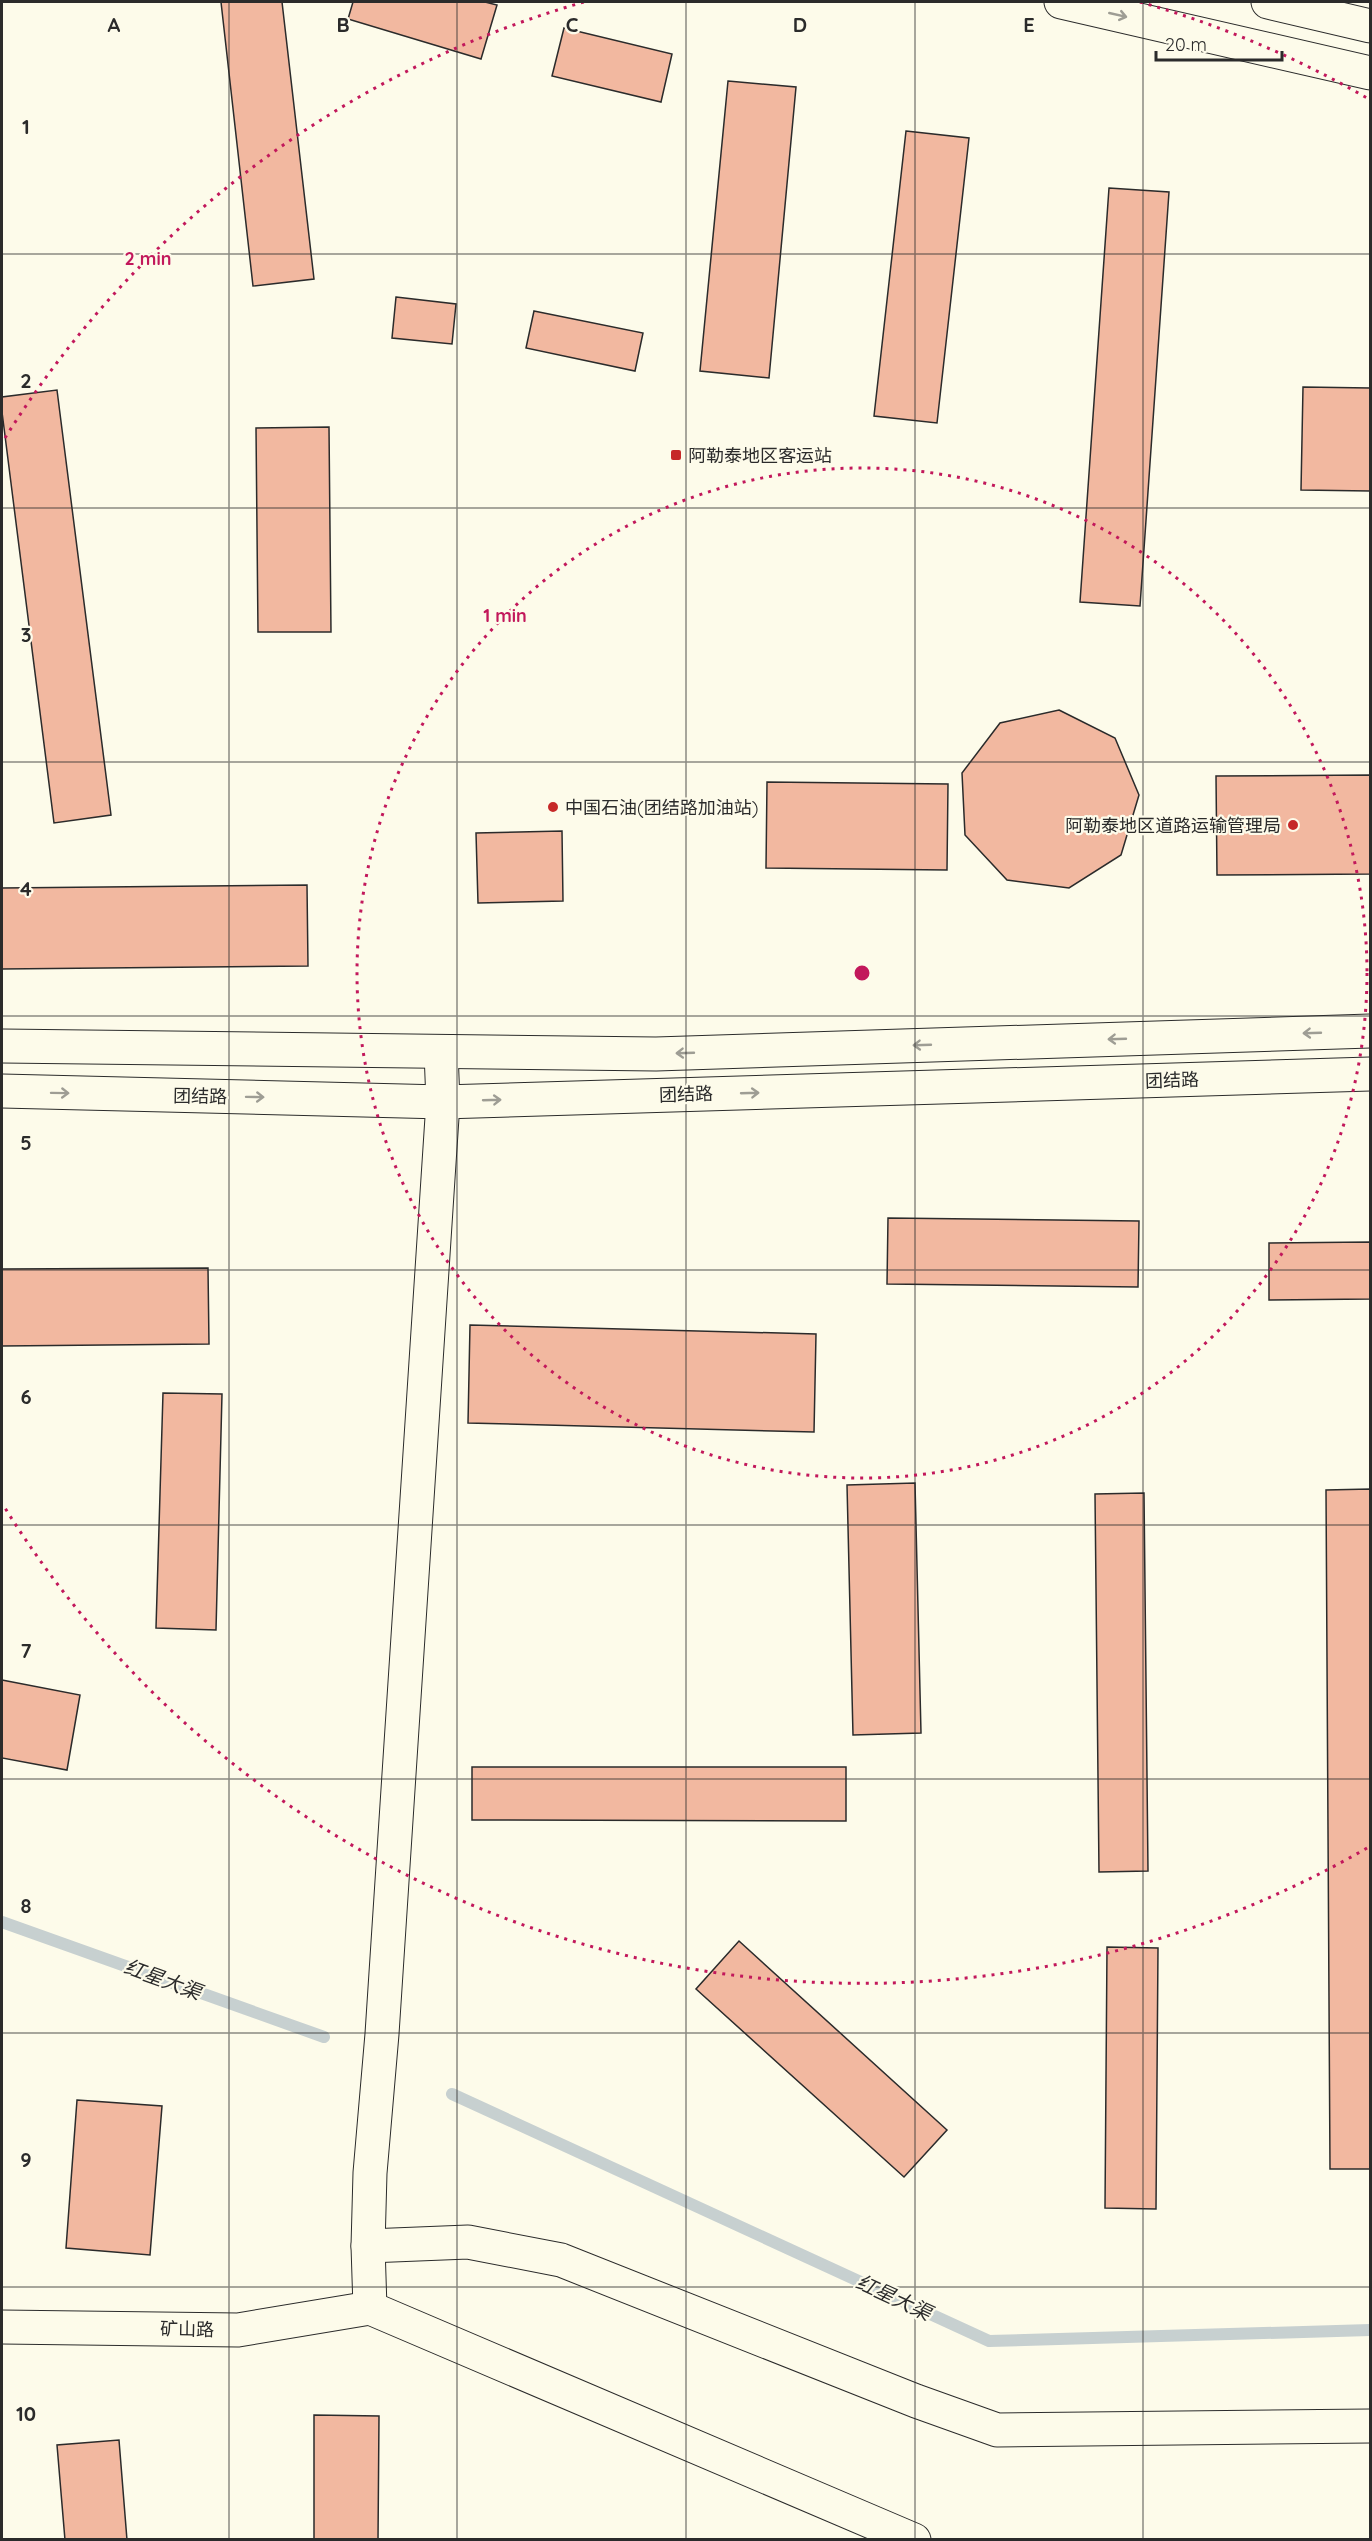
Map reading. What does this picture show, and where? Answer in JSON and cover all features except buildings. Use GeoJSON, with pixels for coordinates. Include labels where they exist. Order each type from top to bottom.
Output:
{"type":"FeatureCollection","features":[{"type":"Feature","properties":{"kind":"main road"},"geometry":{"type":"LineString","coordinates":[[1061,2],[1371,73]]}},
{"type":"Feature","properties":{"kind":"main road"},"geometry":{"type":"LineString","coordinates":[[1268,2],[1371,26]]}},
{"type":"Feature","properties":{"kind":"main road"},"geometry":{"type":"LineString","coordinates":[[2,1046],[656,1054],[1371,1031]]}},
{"type":"Feature","properties":{"kind":"main road"},"geometry":{"type":"LineString","coordinates":[[441,1053],[443,1102],[382,2034],[370,2173],[368,2246],[370,2308],[914,2540]]}},
{"type":"Feature","properties":{"kind":"main road","name":"团结路"},"geometry":{"type":"LineString","coordinates":[[2,1091],[443,1102],[1371,1074]]}},
{"type":"Feature","properties":{"kind":"main road"},"geometry":{"type":"LineString","coordinates":[[368,2246],[468,2242],[561,2260],[916,2401],[997,2430],[1371,2426]]}},
{"type":"Feature","properties":{"kind":"main road","name":"矿山路"},"geometry":{"type":"LineString","coordinates":[[2,2327],[238,2330],[370,2308]]}},
{"type":"Feature","properties":{"kind":"waterway","name":"红星大渠"},"geometry":{"type":"LineString","coordinates":[[2,1922],[324,2037]]}},
{"type":"Feature","properties":{"kind":"waterway","name":"红星大渠"},"geometry":{"type":"LineString","coordinates":[[452,2094],[989,2341],[1370,2330]]}},
{"type":"Feature","properties":{"kind":"place","name":"阿勒泰地区客运站"},"geometry":{"type":"Point","coordinates":[676,455]}},
{"type":"Feature","properties":{"kind":"place","name":"中国石油(团结路加油站)"},"geometry":{"type":"Point","coordinates":[553,807]}},
{"type":"Feature","properties":{"kind":"place","name":"阿勒泰地区道路运输管理局"},"geometry":{"type":"Point","coordinates":[1293,825]}}]}
